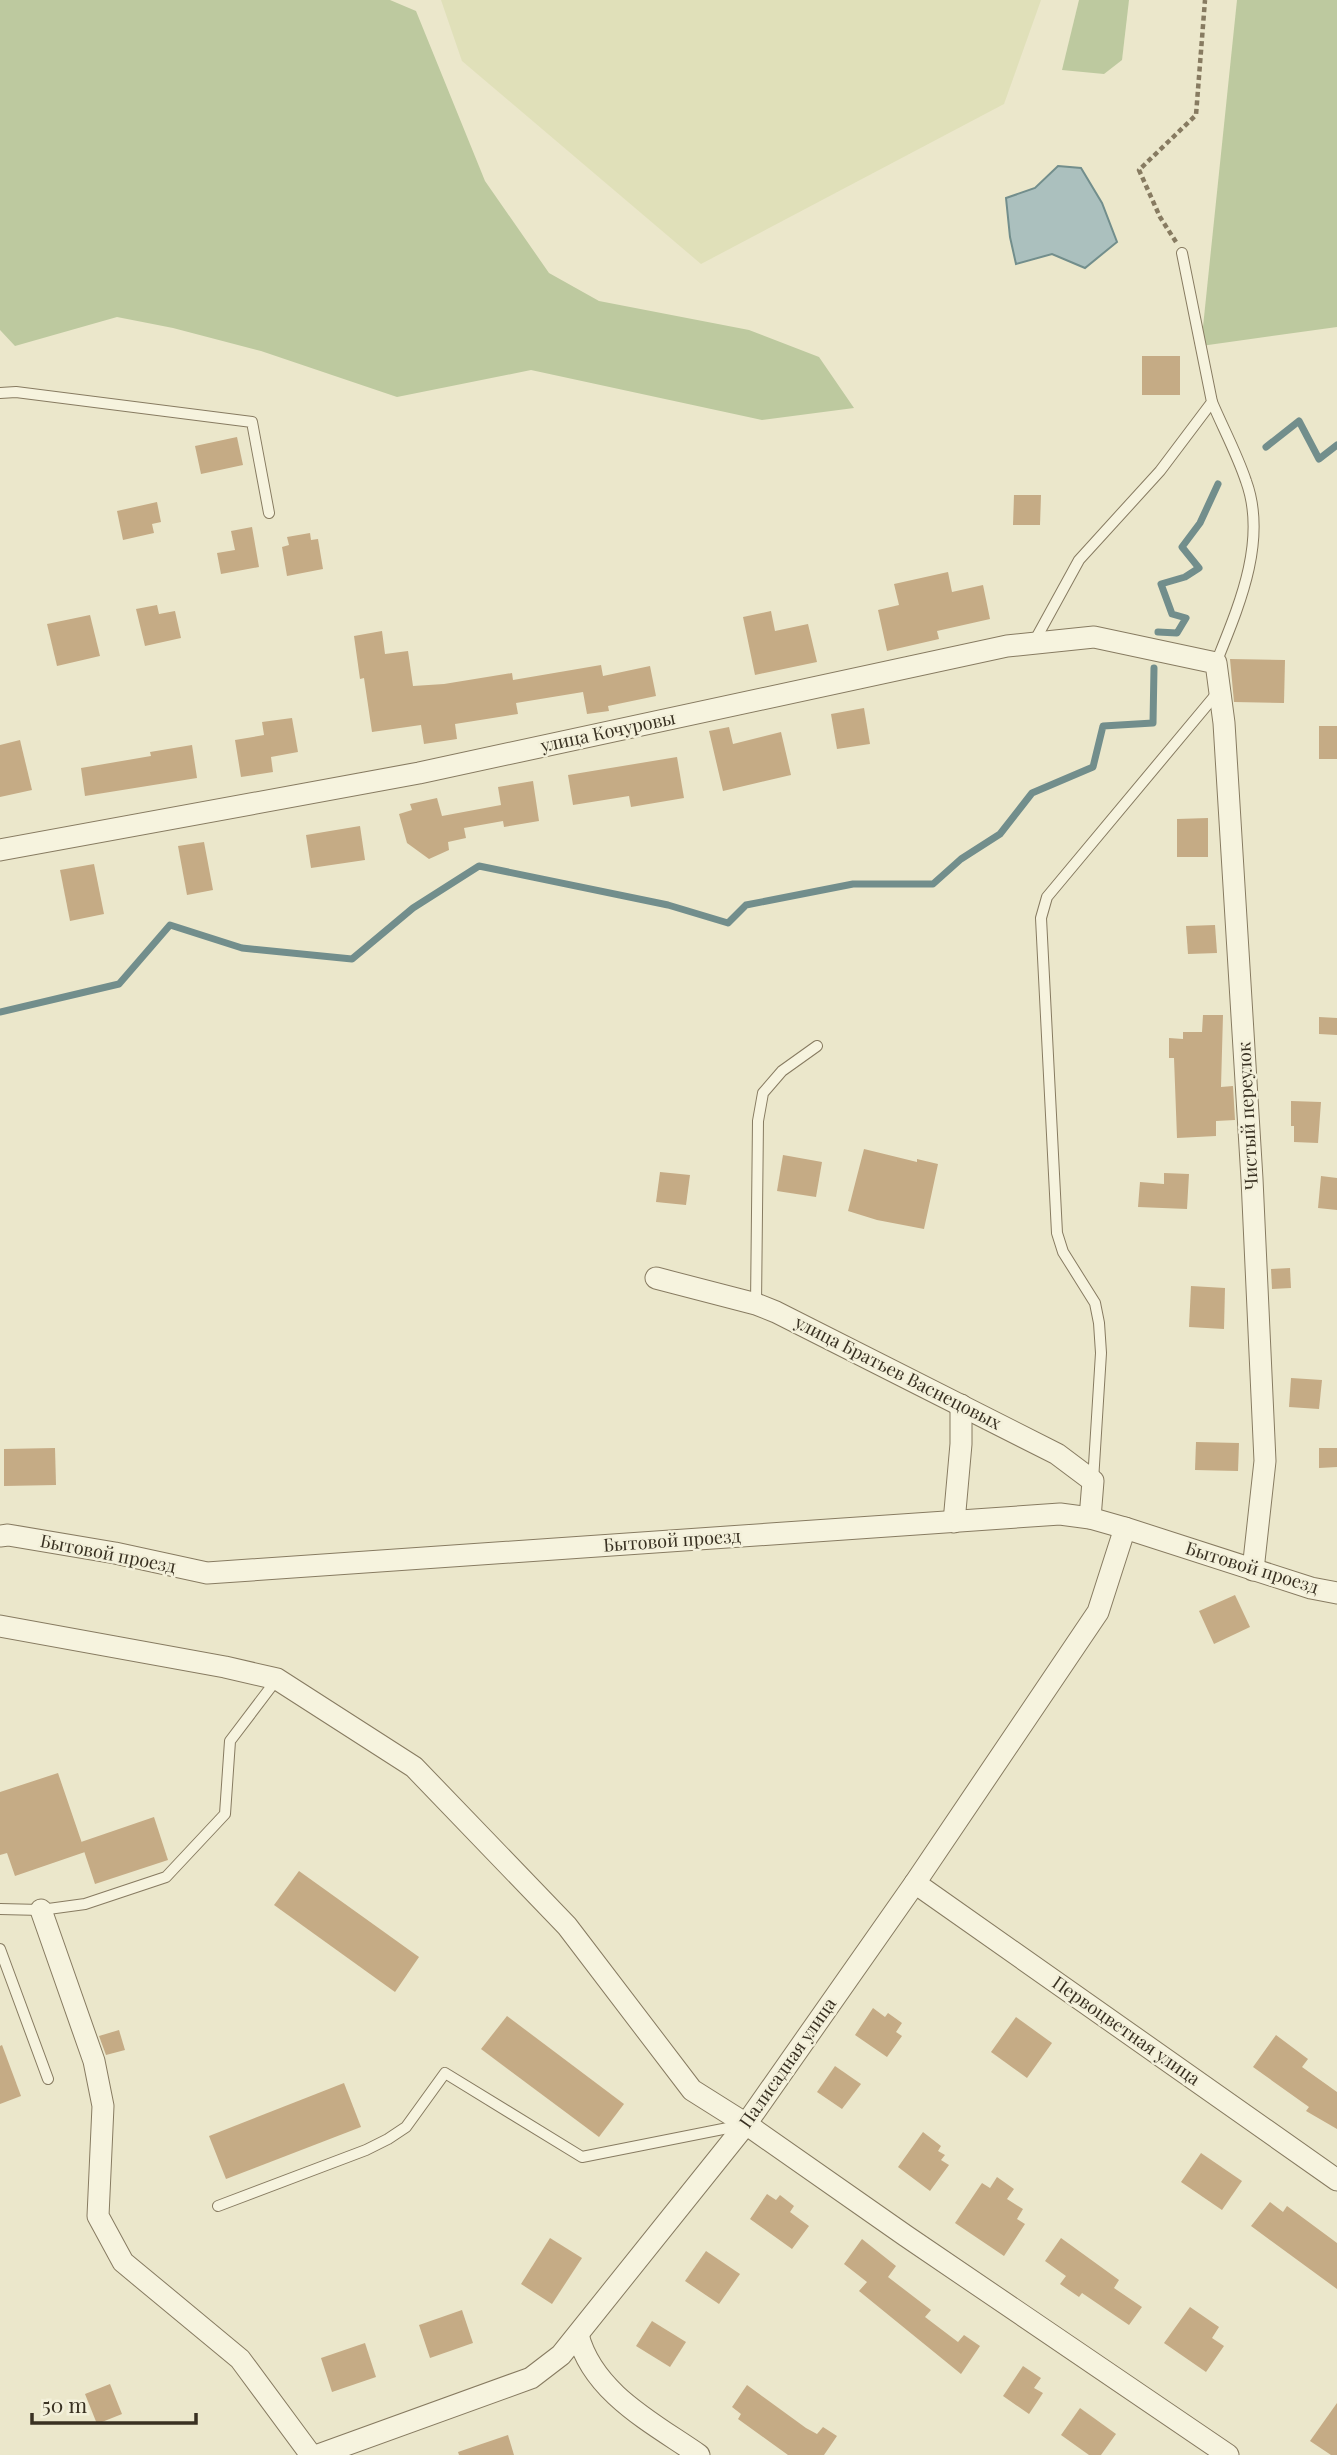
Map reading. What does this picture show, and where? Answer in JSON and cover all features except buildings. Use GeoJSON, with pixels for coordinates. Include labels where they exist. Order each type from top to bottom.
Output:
{"type":"FeatureCollection","features":[{"type":"Feature","properties":{"kind":"street","name":"улица Кочуровы"},"geometry":{"type":"LineString","coordinates":[[0,850],[419,772],[979,652],[1033,643],[1094,636],[1216,663]]}},
{"type":"Feature","properties":{"kind":"street","name":"Чистый переулок"},"geometry":{"type":"LineString","coordinates":[[1216,663],[1224,723],[1252,1179],[1265,1461],[1253,1570]]}},
{"type":"Feature","properties":{"kind":"street","name":"улица Братьев Васнецовых"},"geometry":{"type":"LineString","coordinates":[[656,1278],[756,1304],[1058,1454],[1093,1481]]}},
{"type":"Feature","properties":{"kind":"street"},"geometry":{"type":"LineString","coordinates":[[954,1522],[961,1444],[961,1405]]}},
{"type":"Feature","properties":{"kind":"street"},"geometry":{"type":"LineString","coordinates":[[1090,1518],[1093,1481]]}},
{"type":"Feature","properties":{"kind":"street","name":"Бытовой проезд"},"geometry":{"type":"LineString","coordinates":[[0,1536],[8,1535],[115,1553],[207,1573],[1060,1514],[1090,1518],[1311,1588],[1337,1593]]}},
{"type":"Feature","properties":{"kind":"street","name":"Палисадная улица"},"geometry":{"type":"LineString","coordinates":[[317,2455],[531,2378],[561,2355],[746,2124],[915,1883],[1098,1612],[1125,1528]]}},
{"type":"Feature","properties":{"kind":"street"},"geometry":{"type":"LineString","coordinates":[[0,1626],[277,1679],[414,1768],[567,1926],[692,2090],[746,2124],[1228,2455]]}},
{"type":"Feature","properties":{"kind":"street","name":"Первоцветная улица"},"geometry":{"type":"LineString","coordinates":[[915,1883],[1337,2180]]}},
{"type":"Feature","properties":{"kind":"street"},"geometry":{"type":"LineString","coordinates":[[41,1910],[94,2062],[103,2106],[98,2216],[123,2262],[240,2360],[311,2455]]}},
{"type":"Feature","properties":{"kind":"street"},"geometry":{"type":"LineString","coordinates":[[578,2335],[594,2372],[622,2402],[699,2455]]}},
{"type":"Feature","properties":{"kind":"lane"},"geometry":{"type":"LineString","coordinates":[[1182,253],[1212,402],[1247,483],[1254,519],[1250,563],[1236,612],[1216,663]]}},
{"type":"Feature","properties":{"kind":"lane"},"geometry":{"type":"LineString","coordinates":[[0,393],[16,392],[252,422],[270,513]]}},
{"type":"Feature","properties":{"kind":"lane"},"geometry":{"type":"LineString","coordinates":[[1033,643],[1079,560],[1160,471],[1212,402]]}},
{"type":"Feature","properties":{"kind":"lane"},"geometry":{"type":"LineString","coordinates":[[1093,1481],[1101,1353],[1099,1323],[1095,1303],[1063,1252],[1057,1233],[1041,918],[1048,897],[1218,691]]}},
{"type":"Feature","properties":{"kind":"lane"},"geometry":{"type":"LineString","coordinates":[[756,1304],[758,1121],[763,1093],[782,1071],[817,1046]]}},
{"type":"Feature","properties":{"kind":"lane"},"geometry":{"type":"LineString","coordinates":[[0,1909],[41,1910],[85,1904],[166,1877],[225,1814],[230,1741],[277,1679]]}},
{"type":"Feature","properties":{"kind":"lane"},"geometry":{"type":"LineString","coordinates":[[0,1949],[48,2079]]}},
{"type":"Feature","properties":{"kind":"lane"},"geometry":{"type":"LineString","coordinates":[[218,2206],[366,2150],[388,2139],[406,2127],[445,2073],[582,2157],[746,2124]]}},
{"type":"Feature","properties":{"kind":"path"},"geometry":{"type":"LineString","coordinates":[[1182,253],[1160,217],[1139,170],[1196,115],[1205,0]]}},
{"type":"Feature","properties":{"kind":"green space"},"geometry":{"type":"Polygon","coordinates":[[[0,0],[390,0],[416,11],[485,181],[549,273],[599,301],[749,330],[819,357],[854,408],[762,420],[531,370],[397,397],[261,351],[173,328],[117,317],[15,346],[0,330],[0,0]]]}},
{"type":"Feature","properties":{"kind":"green space"},"geometry":{"type":"Polygon","coordinates":[[[441,0],[1041,0],[1004,104],[701,264],[462,61],[441,0]]]}},
{"type":"Feature","properties":{"kind":"green space"},"geometry":{"type":"Polygon","coordinates":[[[1079,0],[1129,0],[1122,60],[1104,74],[1062,70],[1079,0]]]}},
{"type":"Feature","properties":{"kind":"green space"},"geometry":{"type":"Polygon","coordinates":[[[1237,0],[1337,0],[1337,327],[1201,346],[1237,0]]]}},
{"type":"Feature","properties":{"kind":"shaded area"},"geometry":{"type":"Polygon","coordinates":[[[1058,166],[1081,168],[1102,203],[1117,242],[1085,268],[1052,254],[1016,264],[1006,198],[1035,188],[1058,166]]]}},
{"type":"Feature","properties":{"kind":"waterway"},"geometry":{"type":"LineString","coordinates":[[1266,447],[1299,421],[1319,459],[1337,445]]}},
{"type":"Feature","properties":{"kind":"waterway"},"geometry":{"type":"LineString","coordinates":[[1158,632],[1177,633],[1186,618],[1172,614],[1161,584],[1185,577],[1199,568],[1182,547],[1200,523],[1218,484]]}},
{"type":"Feature","properties":{"kind":"waterway"},"geometry":{"type":"LineString","coordinates":[[0,1012],[119,984],[170,925],[242,948],[352,959],[413,908],[479,866],[668,905],[728,923],[746,905],[853,884],[933,884],[961,859],[1000,834],[1032,793],[1093,767],[1103,726],[1153,723],[1154,668]]}}]}
